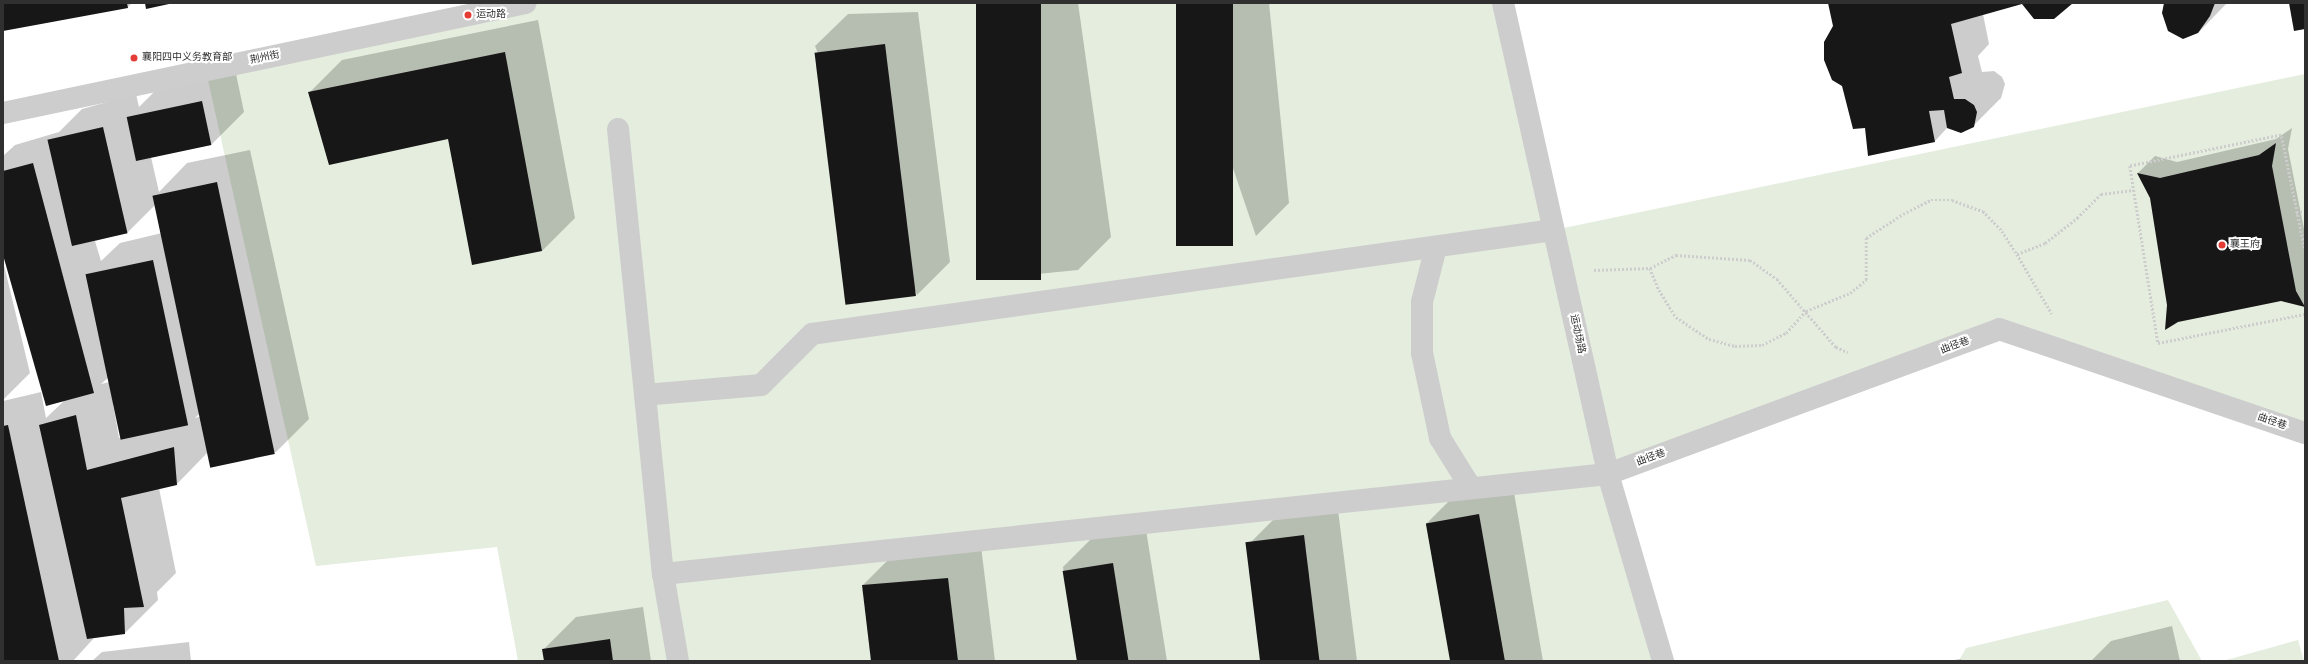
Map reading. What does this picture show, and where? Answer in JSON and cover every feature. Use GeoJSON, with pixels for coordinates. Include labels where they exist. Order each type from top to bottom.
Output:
{"type":"FeatureCollection","features":[{"type":"Feature","properties":{"kind":"street","name":"荆州街"},"geometry":{"type":"LineString","coordinates":[[3,113],[526,3]]}},
{"type":"Feature","properties":{"kind":"street","name":"运动场路"},"geometry":{"type":"LineString","coordinates":[[1503,3],[1608,474],[1663,661]]}},
{"type":"Feature","properties":{"kind":"street"},"geometry":{"type":"LineString","coordinates":[[618,129],[663,574],[678,661]]}},
{"type":"Feature","properties":{"kind":"street"},"geometry":{"type":"LineString","coordinates":[[645,395],[761,386],[812,334],[1553,230]]}},
{"type":"Feature","properties":{"kind":"street"},"geometry":{"type":"LineString","coordinates":[[1436,247],[1422,302],[1422,353],[1440,438],[1471,488]]}},
{"type":"Feature","properties":{"kind":"street","name":"曲径巷"},"geometry":{"type":"LineString","coordinates":[[663,574],[1608,474],[1999,329],[2305,434]]}},
{"type":"Feature","properties":{"kind":"path"},"geometry":{"type":"LineString","coordinates":[[2305,252],[2281,135],[2130,166],[2158,343],[2305,314]]}},
{"type":"Feature","properties":{"kind":"path"},"geometry":{"type":"LineString","coordinates":[[2017,254],[2045,243],[2101,194],[2134,190]]}},
{"type":"Feature","properties":{"kind":"path"},"geometry":{"type":"LineString","coordinates":[[1650,268],[1659,290],[1676,317],[1709,339],[1735,346],[1762,345],[1786,333],[1806,311],[1850,292],[1866,280],[1866,238],[1902,214],[1931,200],[1952,200],[1983,211],[2002,230],[2076,356]]}},
{"type":"Feature","properties":{"kind":"path"},"geometry":{"type":"LineString","coordinates":[[2296,213],[2305,211]]}},
{"type":"Feature","properties":{"kind":"path"},"geometry":{"type":"LineString","coordinates":[[1563,271],[1650,268],[1676,255],[1750,260],[1777,279],[1836,347],[1889,370]]}},
{"type":"Feature","properties":{"kind":"green space"},"geometry":{"type":"Polygon","coordinates":[[[526,3],[1503,3],[1554,230],[2305,74],[2305,433],[1999,329],[1608,474],[1662,661],[518,661],[497,547],[316,566],[206,71],[526,3]]]}},
{"type":"Feature","properties":{"kind":"green space"},"geometry":{"type":"Polygon","coordinates":[[[2168,600],[2202,661],[1959,661],[1966,648],[2168,600]]]}},
{"type":"Feature","properties":{"kind":"green space"},"geometry":{"type":"Polygon","coordinates":[[[2298,640],[2304,661],[2223,661],[2298,640]]]}},
{"type":"Feature","properties":{"kind":"building"},"geometry":{"type":"Polygon","coordinates":[[[3,3],[127,3],[128,8],[3,31],[3,3]]]}},
{"type":"Feature","properties":{"kind":"building"},"geometry":{"type":"Polygon","coordinates":[[[145,3],[169,3],[169,4],[146,9],[145,3]]]}},
{"type":"Feature","properties":{"kind":"building"},"geometry":{"type":"Polygon","coordinates":[[[976,3],[1041,3],[1041,280],[976,280],[976,3]]]}},
{"type":"Feature","properties":{"kind":"building"},"geometry":{"type":"Polygon","coordinates":[[[1176,3],[1233,3],[1233,246],[1176,246],[1176,3]]]}},
{"type":"Feature","properties":{"kind":"building"},"geometry":{"type":"Polygon","coordinates":[[[1828,3],[2073,3],[2054,19],[2034,19],[2022,4],[1951,24],[1962,73],[1949,77],[1954,99],[1965,99],[1974,105],[1977,112],[1974,127],[1961,133],[1947,128],[1944,110],[1929,111],[1935,142],[1868,156],[1865,128],[1853,129],[1842,86],[1832,80],[1824,60],[1824,42],[1833,26],[1828,3]]]}},
{"type":"Feature","properties":{"kind":"building"},"geometry":{"type":"Polygon","coordinates":[[[2164,3],[2215,3],[2210,16],[2198,33],[2183,39],[2168,31],[2162,13],[2164,3]]]}},
{"type":"Feature","properties":{"kind":"building"},"geometry":{"type":"Polygon","coordinates":[[[2289,3],[2305,3],[2305,29],[2294,31],[2289,3]]]}},
{"type":"Feature","properties":{"kind":"building"},"geometry":{"type":"Polygon","coordinates":[[[885,44],[916,296],[845,305],[815,53],[885,44]]]}},
{"type":"Feature","properties":{"kind":"building"},"geometry":{"type":"Polygon","coordinates":[[[505,52],[542,251],[472,265],[448,139],[329,165],[308,92],[505,52]]]}},
{"type":"Feature","properties":{"kind":"building"},"geometry":{"type":"Polygon","coordinates":[[[202,101],[211,145],[136,161],[127,117],[202,101]]]}},
{"type":"Feature","properties":{"kind":"building"},"geometry":{"type":"Polygon","coordinates":[[[103,127],[128,233],[72,246],[47,140],[103,127]]]}},
{"type":"Feature","properties":{"kind":"building","name":"襄王府"},"geometry":{"type":"Polygon","coordinates":[[[2276,143],[2272,166],[2296,291],[2305,307],[2281,301],[2178,322],[2165,330],[2167,305],[2150,198],[2137,173],[2160,178],[2259,155],[2276,143]]]}},
{"type":"Feature","properties":{"kind":"building"},"geometry":{"type":"Polygon","coordinates":[[[33,163],[94,393],[46,406],[3,255],[3,171],[33,163]]]}},
{"type":"Feature","properties":{"kind":"building"},"geometry":{"type":"Polygon","coordinates":[[[217,182],[275,454],[210,468],[152,196],[217,182]]]}},
{"type":"Feature","properties":{"kind":"building"},"geometry":{"type":"Polygon","coordinates":[[[153,260],[188,425],[121,440],[86,274],[153,260]]]}},
{"type":"Feature","properties":{"kind":"building"},"geometry":{"type":"Polygon","coordinates":[[[76,415],[87,470],[174,447],[177,485],[121,498],[144,607],[124,608],[125,634],[87,639],[39,425],[76,415]]]}},
{"type":"Feature","properties":{"kind":"building"},"geometry":{"type":"Polygon","coordinates":[[[8,425],[59,661],[3,661],[3,426],[8,425]]]}},
{"type":"Feature","properties":{"kind":"building"},"geometry":{"type":"Polygon","coordinates":[[[1479,514],[1505,661],[1450,661],[1426,523],[1479,514]]]}},
{"type":"Feature","properties":{"kind":"building"},"geometry":{"type":"Polygon","coordinates":[[[1304,535],[1319,661],[1260,661],[1245,542],[1304,535]]]}},
{"type":"Feature","properties":{"kind":"building"},"geometry":{"type":"Polygon","coordinates":[[[1113,563],[1128,661],[1077,661],[1063,571],[1113,563]]]}},
{"type":"Feature","properties":{"kind":"building"},"geometry":{"type":"Polygon","coordinates":[[[948,578],[958,661],[871,661],[862,585],[948,578]]]}},
{"type":"Feature","properties":{"kind":"building"},"geometry":{"type":"Polygon","coordinates":[[[610,639],[613,661],[544,661],[542,649],[610,639]]]}},
{"type":"Feature","properties":{"kind":"place","name":"运动路"},"geometry":{"type":"Point","coordinates":[468,15]}},
{"type":"Feature","properties":{"kind":"place","name":"襄阳四中义务教育部"},"geometry":{"type":"Point","coordinates":[134,58]}},
{"type":"Feature","properties":{"kind":"place","name":"襄王府"},"geometry":{"type":"Point","coordinates":[2222,245]}}]}
